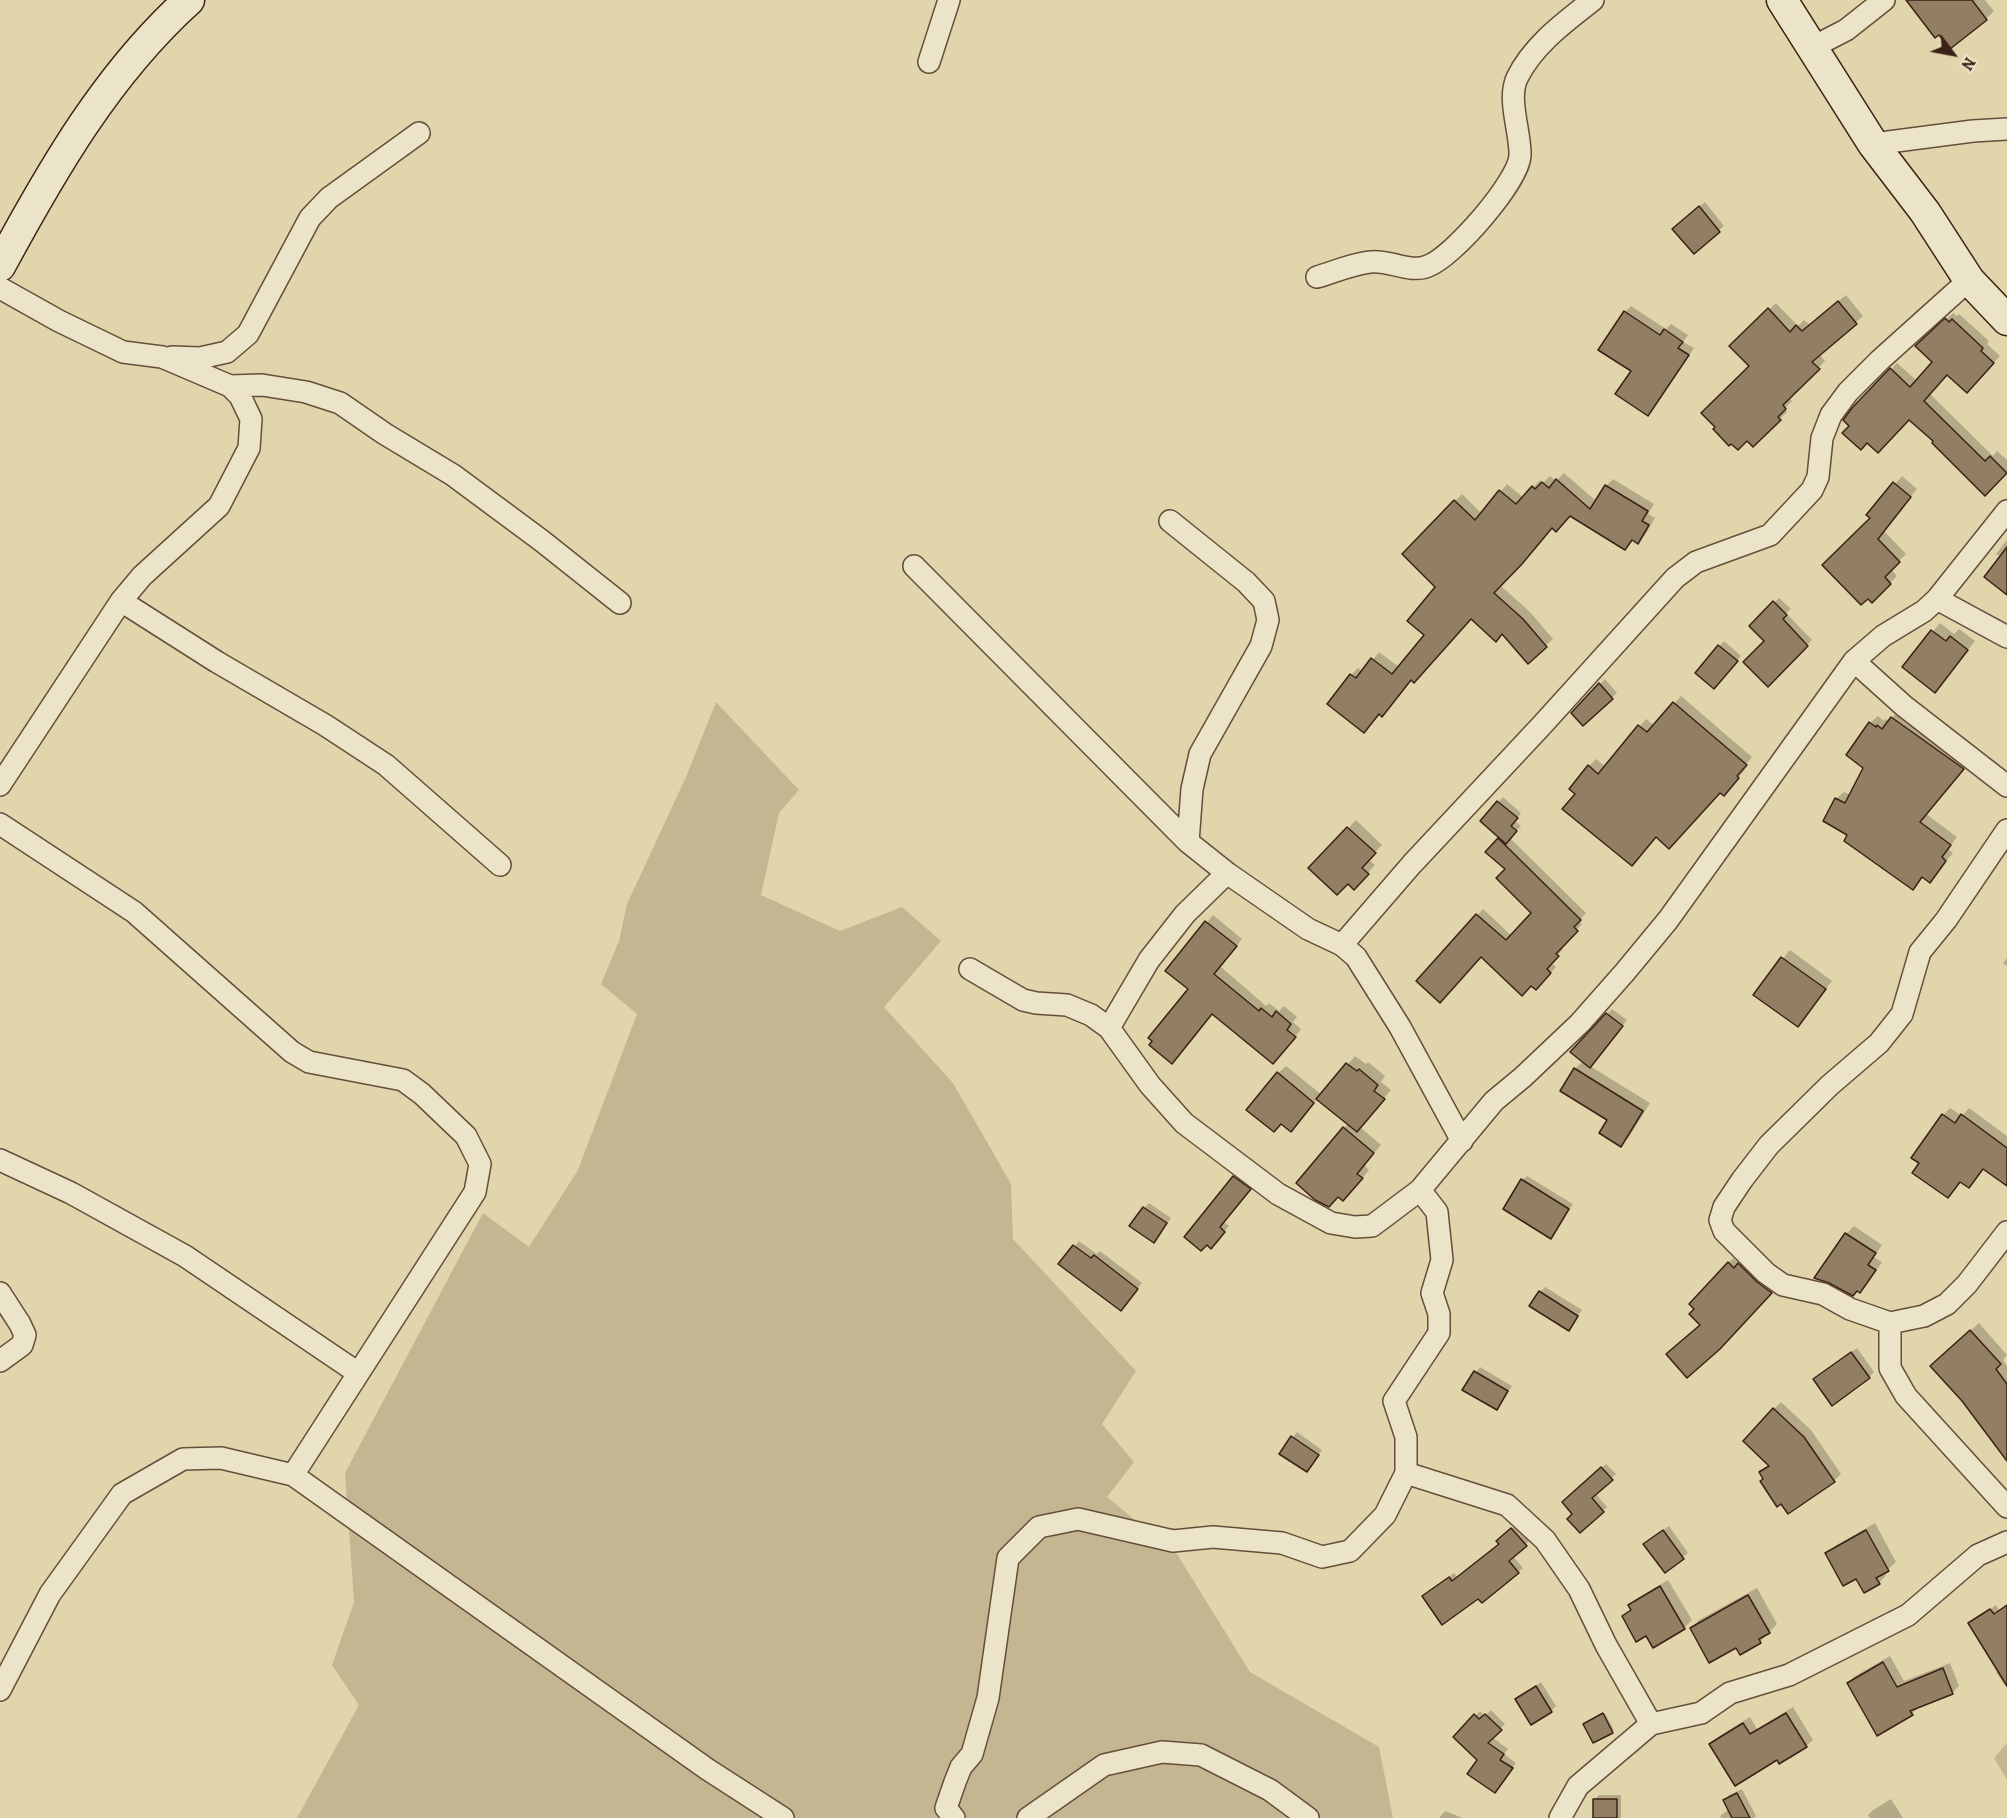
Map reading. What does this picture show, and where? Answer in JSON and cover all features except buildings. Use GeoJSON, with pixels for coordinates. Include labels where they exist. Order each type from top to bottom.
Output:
{"type":"FeatureCollection","features":[{"type":"Feature","properties":{"kind":"street"},"geometry":{"type":"LineString","coordinates":[[0,266],[42,191],[114,80],[148,39],[189,0]]}},
{"type":"Feature","properties":{"kind":"street"},"geometry":{"type":"LineString","coordinates":[[929,62],[949,0]]}},
{"type":"Feature","properties":{"kind":"street"},"geometry":{"type":"LineString","coordinates":[[1782,0],[1873,144],[1925,212],[1970,280],[2007,320]]}},
{"type":"Feature","properties":{"kind":"street"},"geometry":{"type":"LineString","coordinates":[[1813,47],[1846,30],[1884,0]]}},
{"type":"Feature","properties":{"kind":"street"},"geometry":{"type":"LineString","coordinates":[[1317,277],[1371,262],[1410,268],[1428,267],[1465,239],[1514,173],[1520,157],[1514,102],[1516,81],[1527,62],[1552,33],[1586,2]]}},
{"type":"Feature","properties":{"kind":"street"},"geometry":{"type":"LineString","coordinates":[[1873,144],[2007,129]]}},
{"type":"Feature","properties":{"kind":"street"},"geometry":{"type":"LineString","coordinates":[[0,288],[80,332],[123,352],[162,357],[200,358],[227,352],[248,334],[310,218],[329,198],[419,133]]}},
{"type":"Feature","properties":{"kind":"street"},"geometry":{"type":"LineString","coordinates":[[1342,945],[1412,864],[1675,578],[1696,562],[1770,535],[1812,490],[1818,477],[1822,438],[1831,415],[1848,392],[1880,360],[1970,280]]}},
{"type":"Feature","properties":{"kind":"street"},"geometry":{"type":"LineString","coordinates":[[0,785],[121,601],[142,576],[219,506],[249,448],[251,419],[240,396],[230,386],[162,357]]}},
{"type":"Feature","properties":{"kind":"street"},"geometry":{"type":"LineString","coordinates":[[230,386],[262,385],[284,388],[306,392],[340,403],[385,434],[453,475],[620,603]]}},
{"type":"Feature","properties":{"kind":"street"},"geometry":{"type":"LineString","coordinates":[[970,969],[1023,1000],[1067,1005],[1091,1015],[1109,1028],[1150,1085],[1184,1123],[1278,1194],[1330,1223],[1355,1227],[1372,1226],[1420,1190],[1494,1101],[1580,1023],[1661,928],[1726,842],[1854,661],[1883,636],[1924,611],[1937,599],[2007,511]]}},
{"type":"Feature","properties":{"kind":"street"},"geometry":{"type":"LineString","coordinates":[[1170,521],[1246,582],[1264,601],[1268,620],[1261,646],[1200,754],[1192,789],[1188,842]]}},
{"type":"Feature","properties":{"kind":"street"},"geometry":{"type":"LineString","coordinates":[[914,566],[1188,842],[1227,873],[1308,930],[1342,945],[1356,957],[1400,1027],[1462,1141]]}},
{"type":"Feature","properties":{"kind":"street"},"geometry":{"type":"LineString","coordinates":[[1937,599],[2007,637]]}},
{"type":"Feature","properties":{"kind":"street"},"geometry":{"type":"LineString","coordinates":[[121,601],[217,663],[325,725],[386,765],[500,865]]}},
{"type":"Feature","properties":{"kind":"street"},"geometry":{"type":"LineString","coordinates":[[1854,661],[1904,706],[2007,786]]}},
{"type":"Feature","properties":{"kind":"street"},"geometry":{"type":"LineString","coordinates":[[0,824],[134,912],[292,1052],[309,1062],[403,1080],[422,1094],[466,1136],[480,1164],[475,1192],[292,1474]]}},
{"type":"Feature","properties":{"kind":"street"},"geometry":{"type":"LineString","coordinates":[[2007,830],[1946,920],[1920,952],[1902,1014],[1879,1043],[1830,1085],[1769,1145],[1724,1207],[1720,1220],[1724,1232],[1766,1273],[1783,1285],[1823,1294],[1850,1309],[1890,1323],[1924,1316],[1947,1304],[1967,1284],[2007,1232]]}},
{"type":"Feature","properties":{"kind":"street"},"geometry":{"type":"LineString","coordinates":[[1109,1028],[1149,960],[1185,914],[1227,873]]}},
{"type":"Feature","properties":{"kind":"street"},"geometry":{"type":"LineString","coordinates":[[0,1160],[71,1193],[185,1256],[358,1373]]}},
{"type":"Feature","properties":{"kind":"street"},"geometry":{"type":"LineString","coordinates":[[947,1815],[961,1767],[972,1754],[988,1698],[1008,1558],[1039,1527],[1078,1519],[1173,1540],[1213,1538],[1282,1544],[1322,1557],[1350,1551],[1384,1515],[1406,1473],[1406,1437],[1394,1401],[1439,1333],[1439,1314],[1432,1293],[1442,1260],[1437,1212],[1420,1190]]}},
{"type":"Feature","properties":{"kind":"street"},"geometry":{"type":"LineString","coordinates":[[0,1293],[25,1335],[22,1345],[0,1361]]}},
{"type":"Feature","properties":{"kind":"street"},"geometry":{"type":"LineString","coordinates":[[1890,1323],[1890,1368],[1906,1396],[2007,1507]]}},
{"type":"Feature","properties":{"kind":"street"},"geometry":{"type":"LineString","coordinates":[[0,1690],[50,1594],[122,1494],[183,1459],[221,1458],[292,1474],[707,1769],[783,1818]]}},
{"type":"Feature","properties":{"kind":"street"},"geometry":{"type":"LineString","coordinates":[[1406,1473],[1507,1505],[1545,1540],[1580,1589],[1606,1645],[1651,1724]]}},
{"type":"Feature","properties":{"kind":"street"},"geometry":{"type":"LineString","coordinates":[[1560,1818],[1578,1786],[1651,1724],[1701,1713],[1730,1693],[1790,1675],[1908,1615],[1978,1555],[2007,1542]]}},
{"type":"Feature","properties":{"kind":"street"},"geometry":{"type":"LineString","coordinates":[[1028,1818],[1104,1766],[1162,1752],[1202,1755],[1270,1790],[1308,1818]]}},
{"type":"Feature","properties":{"kind":"shaded area"},"geometry":{"type":"Polygon","coordinates":[[[716,702],[799,790],[779,813],[761,895],[840,931],[902,907],[941,941],[884,1007],[953,1083],[1011,1184],[1013,1239],[1136,1371],[1102,1424],[1134,1462],[1107,1497],[1177,1554],[1250,1672],[1379,1747],[1393,1818],[297,1818],[359,1705],[332,1665],[354,1602],[345,1473],[483,1213],[529,1247],[578,1170],[637,1014],[601,984],[619,941],[627,904],[686,777],[716,702]]]}},
{"type":"Feature","properties":{"kind":"shaded area"},"geometry":{"type":"Polygon","coordinates":[[[2007,1743],[2007,1780],[1994,1758],[2007,1743]]]}}]}
